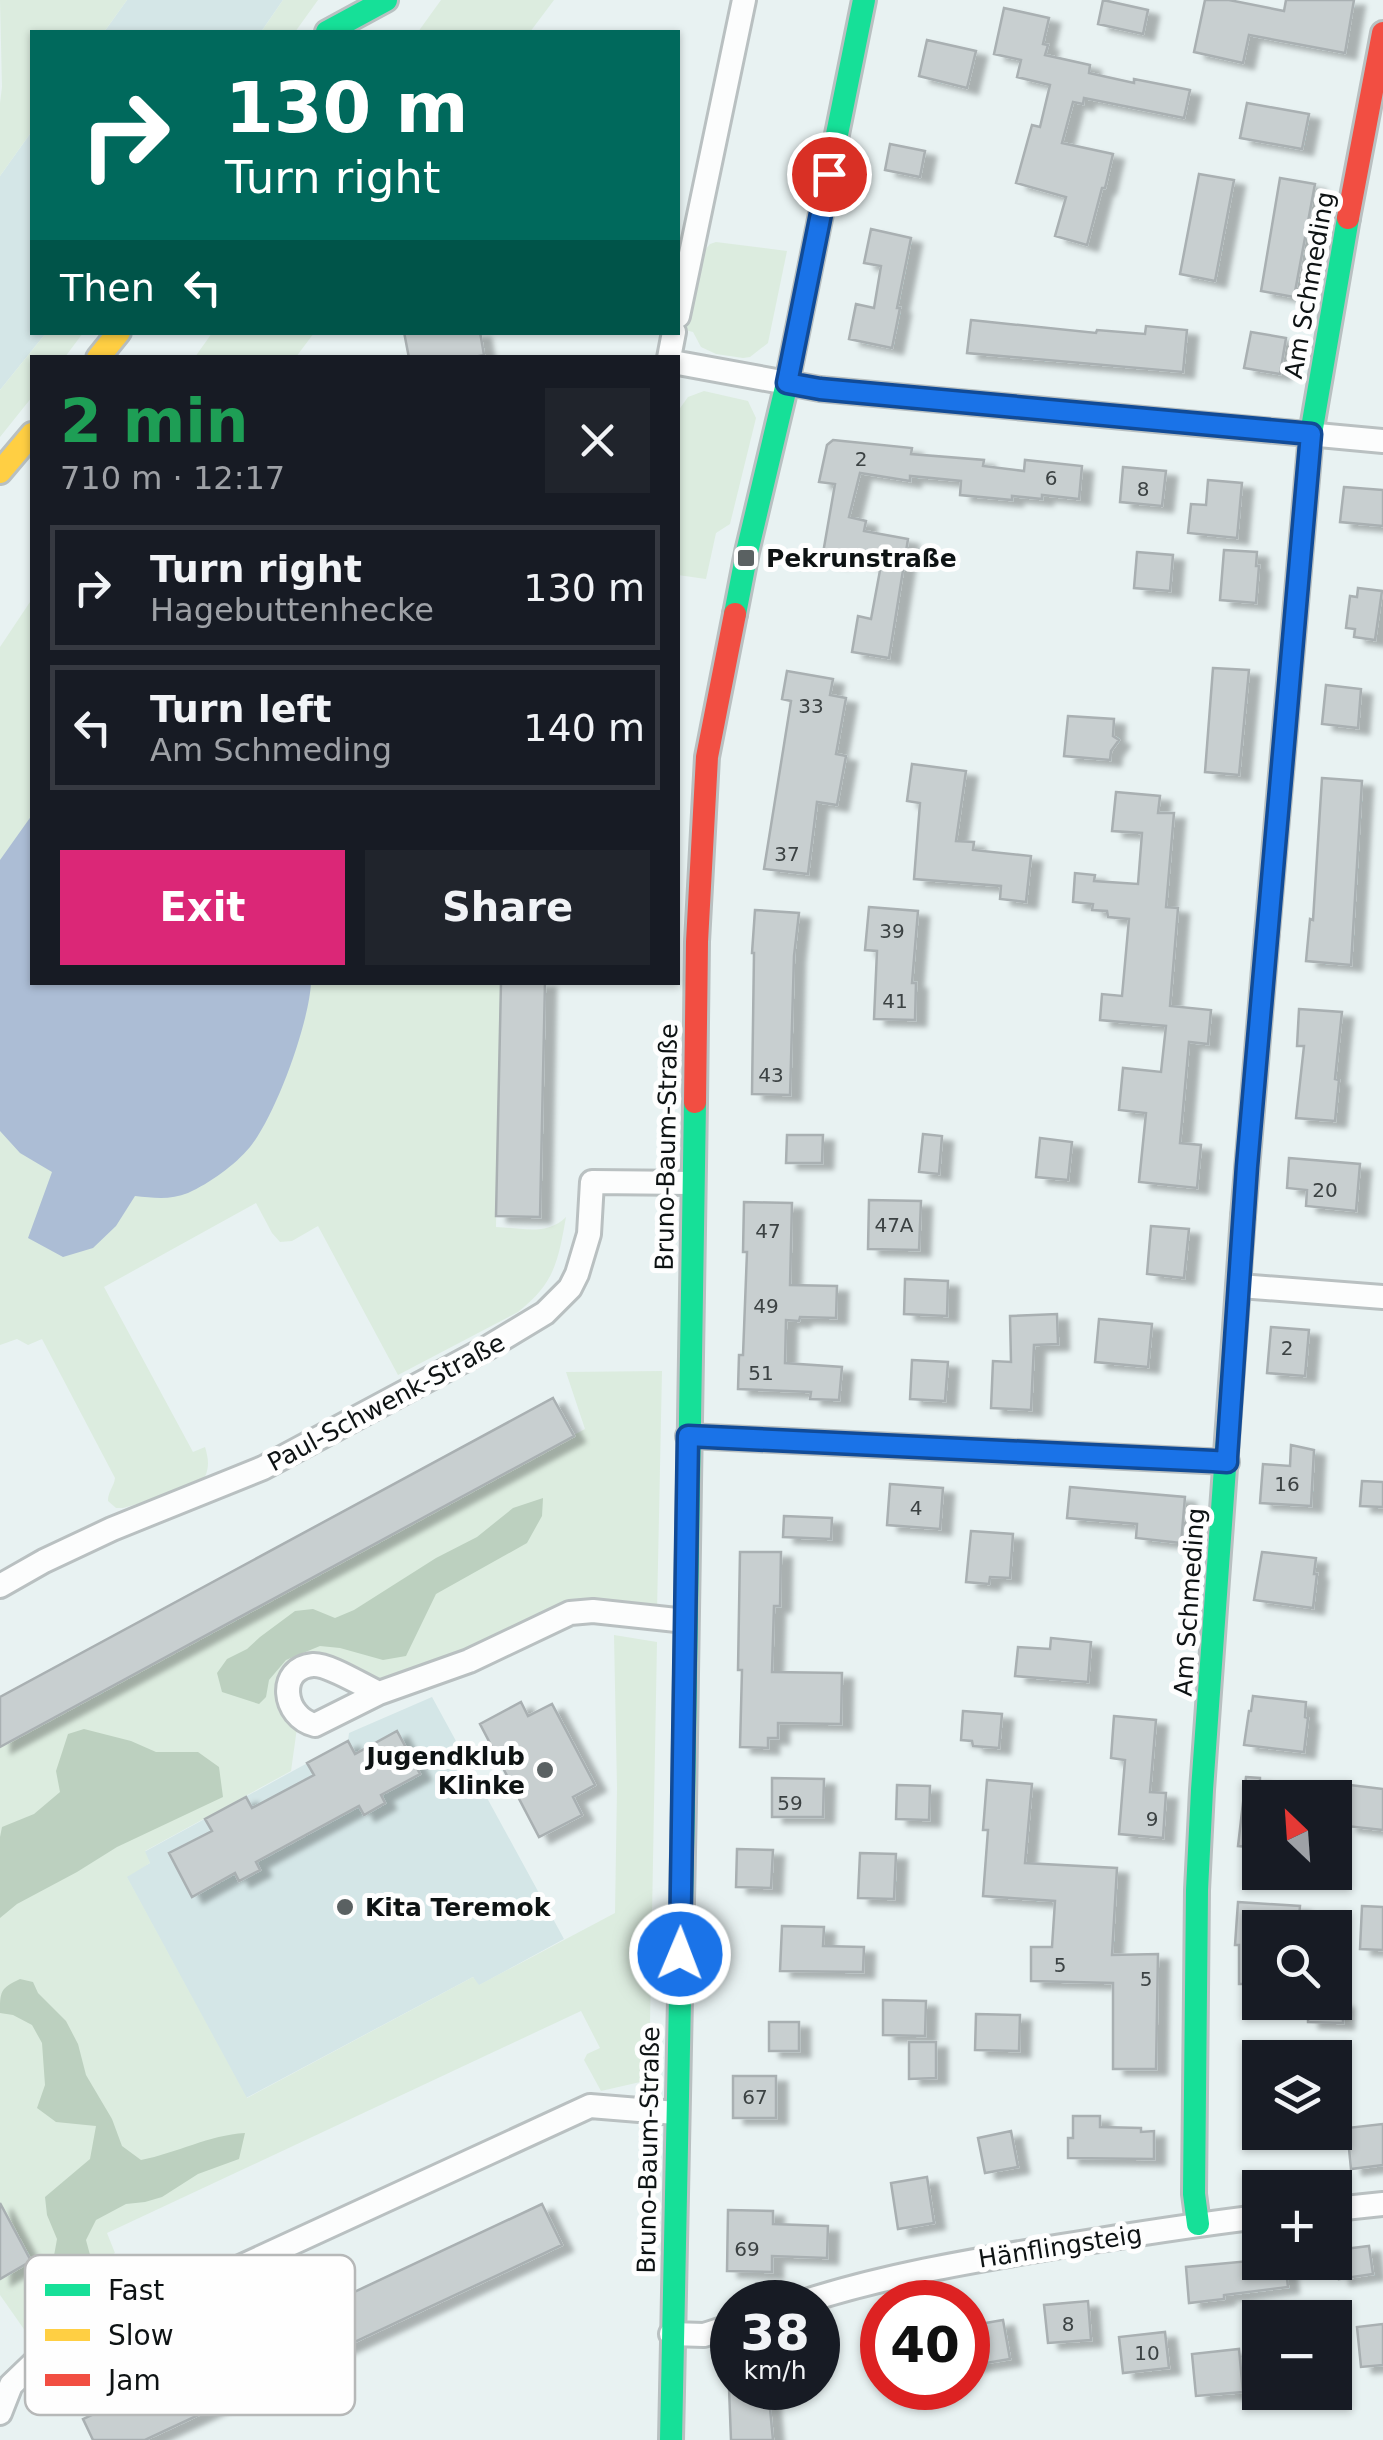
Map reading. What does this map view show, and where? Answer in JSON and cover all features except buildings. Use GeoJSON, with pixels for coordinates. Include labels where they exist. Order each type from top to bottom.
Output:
{"type":"FeatureCollection","features":[{"type":"Feature","properties":{"kind":"street"},"geometry":{"type":"LineString","coordinates":[[321,30],[342,0]]}},
{"type":"Feature","properties":{"kind":"street"},"geometry":{"type":"LineString","coordinates":[[331,30],[386,0]]}},
{"type":"Feature","properties":{"kind":"street"},"geometry":{"type":"LineString","coordinates":[[680,306],[744,0]]}},
{"type":"Feature","properties":{"kind":"street","name":"Bruno-Baum-Straße"},"geometry":{"type":"LineString","coordinates":[[672,2440],[697,942],[707,757],[864,0]]}},
{"type":"Feature","properties":{"kind":"street","name":"Am Schmeding"},"geometry":{"type":"LineString","coordinates":[[1198,2224],[1194,2194],[1196,1890],[1247,1166],[1311,434],[1383,33]]}},
{"type":"Feature","properties":{"kind":"street"},"geometry":{"type":"LineString","coordinates":[[100,355],[117,335]]}},
{"type":"Feature","properties":{"kind":"street"},"geometry":{"type":"LineString","coordinates":[[680,363],[820,389],[1383,441]]}},
{"type":"Feature","properties":{"kind":"street"},"geometry":{"type":"LineString","coordinates":[[0,472],[30,436]]}},
{"type":"Feature","properties":{"kind":"street","name":"Paul-Schwenk-Straße"},"geometry":{"type":"LineString","coordinates":[[0,1586],[112,1530],[263,1468],[492,1346],[545,1313],[570,1288],[577,1274],[589,1234],[592,1182],[693,1182]]}},
{"type":"Feature","properties":{"kind":"street"},"geometry":{"type":"LineString","coordinates":[[1240,1286],[1383,1298]]}},
{"type":"Feature","properties":{"kind":"street"},"geometry":{"type":"LineString","coordinates":[[688,1436],[1227,1462]]}},
{"type":"Feature","properties":{"kind":"street"},"geometry":{"type":"LineString","coordinates":[[379,1693],[469,1661],[570,1612],[686,1621]]}},
{"type":"Feature","properties":{"kind":"street"},"geometry":{"type":"LineString","coordinates":[[266,2255],[590,2106],[676,2113]]}},
{"type":"Feature","properties":{"kind":"street"},"geometry":{"type":"LineString","coordinates":[[1352,2207],[1383,2204]]}},
{"type":"Feature","properties":{"kind":"street","name":"Hänflingsteig"},"geometry":{"type":"LineString","coordinates":[[840,2291],[961,2262],[1242,2219]]}},
{"type":"Feature","properties":{"kind":"street"},"geometry":{"type":"LineString","coordinates":[[672,2334],[710,2332]]}},
{"type":"Feature","properties":{"kind":"street"},"geometry":{"type":"LineString","coordinates":[[0,2413],[5,2382]]}},
{"type":"Feature","properties":{"kind":"shaded area"},"geometry":{"type":"Polygon","coordinates":[[[127,0],[283,0],[262,30],[105,30],[127,0]]]}},
{"type":"Feature","properties":{"kind":"shaded area"},"geometry":{"type":"Polygon","coordinates":[[[30,134],[30,335],[44,335],[0,390],[0,176],[30,134]]]}},
{"type":"Feature","properties":{"kind":"shaded area","name":"Kita Teremok"},"geometry":{"type":"Polygon","coordinates":[[[432,1697],[564,1939],[478,1986],[473,1977],[246,2098],[126,1876],[150,1863],[144,1852],[348,1741],[349,1733],[432,1697]]]}},
{"type":"Feature","properties":{"kind":"green space"},"geometry":{"type":"Polygon","coordinates":[[[0,0],[127,0],[105,30],[30,30],[30,134],[0,176],[0,0]]]}},
{"type":"Feature","properties":{"kind":"green space"},"geometry":{"type":"Polygon","coordinates":[[[283,0],[318,0],[296,30],[262,30],[283,0]]]}},
{"type":"Feature","properties":{"kind":"green space"},"geometry":{"type":"Polygon","coordinates":[[[441,0],[554,0],[532,30],[419,30],[441,0]]]}},
{"type":"Feature","properties":{"kind":"green space"},"geometry":{"type":"Polygon","coordinates":[[[716,242],[787,251],[768,343],[750,357],[716,354],[701,347],[693,332],[685,330],[700,256],[716,242]]]}},
{"type":"Feature","properties":{"kind":"green space"},"geometry":{"type":"Polygon","coordinates":[[[44,335],[82,335],[66,355],[30,355],[30,400],[0,437],[0,390],[44,335]]]}},
{"type":"Feature","properties":{"kind":"green space"},"geometry":{"type":"Polygon","coordinates":[[[210,335],[312,335],[298,355],[196,355],[210,335]]]}},
{"type":"Feature","properties":{"kind":"green space"},"geometry":{"type":"Polygon","coordinates":[[[704,391],[748,401],[756,418],[730,524],[716,533],[706,579],[680,575],[680,408],[688,397],[704,391]]]}},
{"type":"Feature","properties":{"kind":"green space"},"geometry":{"type":"Polygon","coordinates":[[[30,602],[30,985],[501,985],[496,1227],[542,1229],[566,1217],[553,1270],[530,1301],[518,1312],[398,1375],[318,1226],[292,1241],[280,1242],[256,1203],[104,1287],[193,1452],[205,1447],[208,1458],[200,1486],[123,1508],[108,1501],[115,1478],[42,1339],[28,1345],[17,1339],[0,1345],[0,647],[30,602]]]}},
{"type":"Feature","properties":{"kind":"green space"},"geometry":{"type":"Polygon","coordinates":[[[662,1371],[657,1612],[563,1605],[481,1648],[385,1683],[294,1664],[297,1728],[291,1771],[145,1851],[150,1863],[127,1877],[247,2098],[473,1977],[479,1985],[615,1913],[614,1635],[657,1642],[649,2080],[601,2091],[584,2060],[600,2048],[581,2011],[107,2233],[115,2253],[111,2255],[28,2255],[0,2203],[0,1747],[585,1429],[566,1372],[662,1371]]]}},
{"type":"Feature","properties":{"kind":"green space"},"geometry":{"type":"Polygon","coordinates":[[[543,1498],[542,1516],[527,1543],[436,1594],[406,1656],[383,1660],[320,1646],[286,1660],[269,1680],[266,1697],[259,1704],[222,1692],[217,1673],[227,1659],[247,1649],[295,1611],[313,1609],[335,1618],[354,1610],[477,1537],[513,1508],[543,1498]]]}},
{"type":"Feature","properties":{"kind":"green space"},"geometry":{"type":"Polygon","coordinates":[[[84,1729],[156,1752],[198,1752],[219,1767],[223,1797],[117,1847],[17,1904],[0,1918],[2,1827],[34,1814],[60,1792],[56,1771],[68,1734],[84,1729]]]}},
{"type":"Feature","properties":{"kind":"green space"},"geometry":{"type":"Polygon","coordinates":[[[20,1979],[33,1982],[38,1993],[66,2021],[78,2044],[86,2075],[112,2119],[122,2146],[141,2160],[245,2133],[239,2159],[198,2174],[162,2197],[126,2204],[96,2220],[86,2240],[90,2255],[54,2255],[57,2239],[47,2215],[45,2197],[90,2159],[96,2126],[56,2122],[37,2108],[45,2085],[42,2043],[32,2025],[0,2013],[2,1992],[20,1979]]]}},
{"type":"Feature","properties":{"kind":"green space"},"geometry":{"type":"Polygon","coordinates":[[[25,2264],[25,2331],[0,2295],[0,2279],[25,2264]]]}},
{"type":"Feature","properties":{"kind":"water"},"geometry":{"type":"Polygon","coordinates":[[[30,818],[30,985],[311,985],[290,1068],[270,1114],[244,1154],[222,1173],[188,1193],[169,1198],[135,1196],[116,1226],[93,1248],[63,1257],[28,1238],[52,1172],[20,1153],[0,1131],[0,860],[30,818]]]}},
{"type":"Feature","properties":{"kind":"traffic: fast"},"geometry":{"type":"LineString","coordinates":[[331,30],[386,0]]}},
{"type":"Feature","properties":{"kind":"traffic: fast"},"geometry":{"type":"LineString","coordinates":[[735,614],[787,383],[864,0]]}},
{"type":"Feature","properties":{"kind":"traffic: fast"},"geometry":{"type":"LineString","coordinates":[[1267,933],[1311,434],[1348,218]]}},
{"type":"Feature","properties":{"kind":"traffic: fast"},"geometry":{"type":"LineString","coordinates":[[671,2440],[695,1102]]}},
{"type":"Feature","properties":{"kind":"traffic: fast"},"geometry":{"type":"LineString","coordinates":[[1198,2224],[1194,2194],[1197,1890],[1243,1216]]}},
{"type":"Feature","properties":{"kind":"traffic: slow"},"geometry":{"type":"LineString","coordinates":[[100,355],[117,335]]}},
{"type":"Feature","properties":{"kind":"traffic: slow"},"geometry":{"type":"LineString","coordinates":[[0,472],[30,436]]}},
{"type":"Feature","properties":{"kind":"traffic: jam"},"geometry":{"type":"LineString","coordinates":[[1348,218],[1383,33]]}},
{"type":"Feature","properties":{"kind":"traffic: jam"},"geometry":{"type":"LineString","coordinates":[[695,1102],[697,942],[707,757],[735,614]]}},
{"type":"Feature","properties":{"kind":"traffic: jam"},"geometry":{"type":"LineString","coordinates":[[1243,1216],[1267,933]]}},
{"type":"Feature","properties":{"kind":"place","name":"Pekrunstraße"},"geometry":{"type":"Point","coordinates":[746,558]}},
{"type":"Feature","properties":{"kind":"place","name":"Jugendklub Klinke"},"geometry":{"type":"Point","coordinates":[545,1770]}},
{"type":"Feature","properties":{"kind":"place","name":"Kita Teremok"},"geometry":{"type":"Point","coordinates":[345,1907]}},
{"type":"Feature","properties":{"kind":"route"},"geometry":{"type":"LineString","coordinates":[[680,1954],[688,1436],[1227,1462],[1247,1166],[1311,434],[787,383],[829,174]]}}]}
